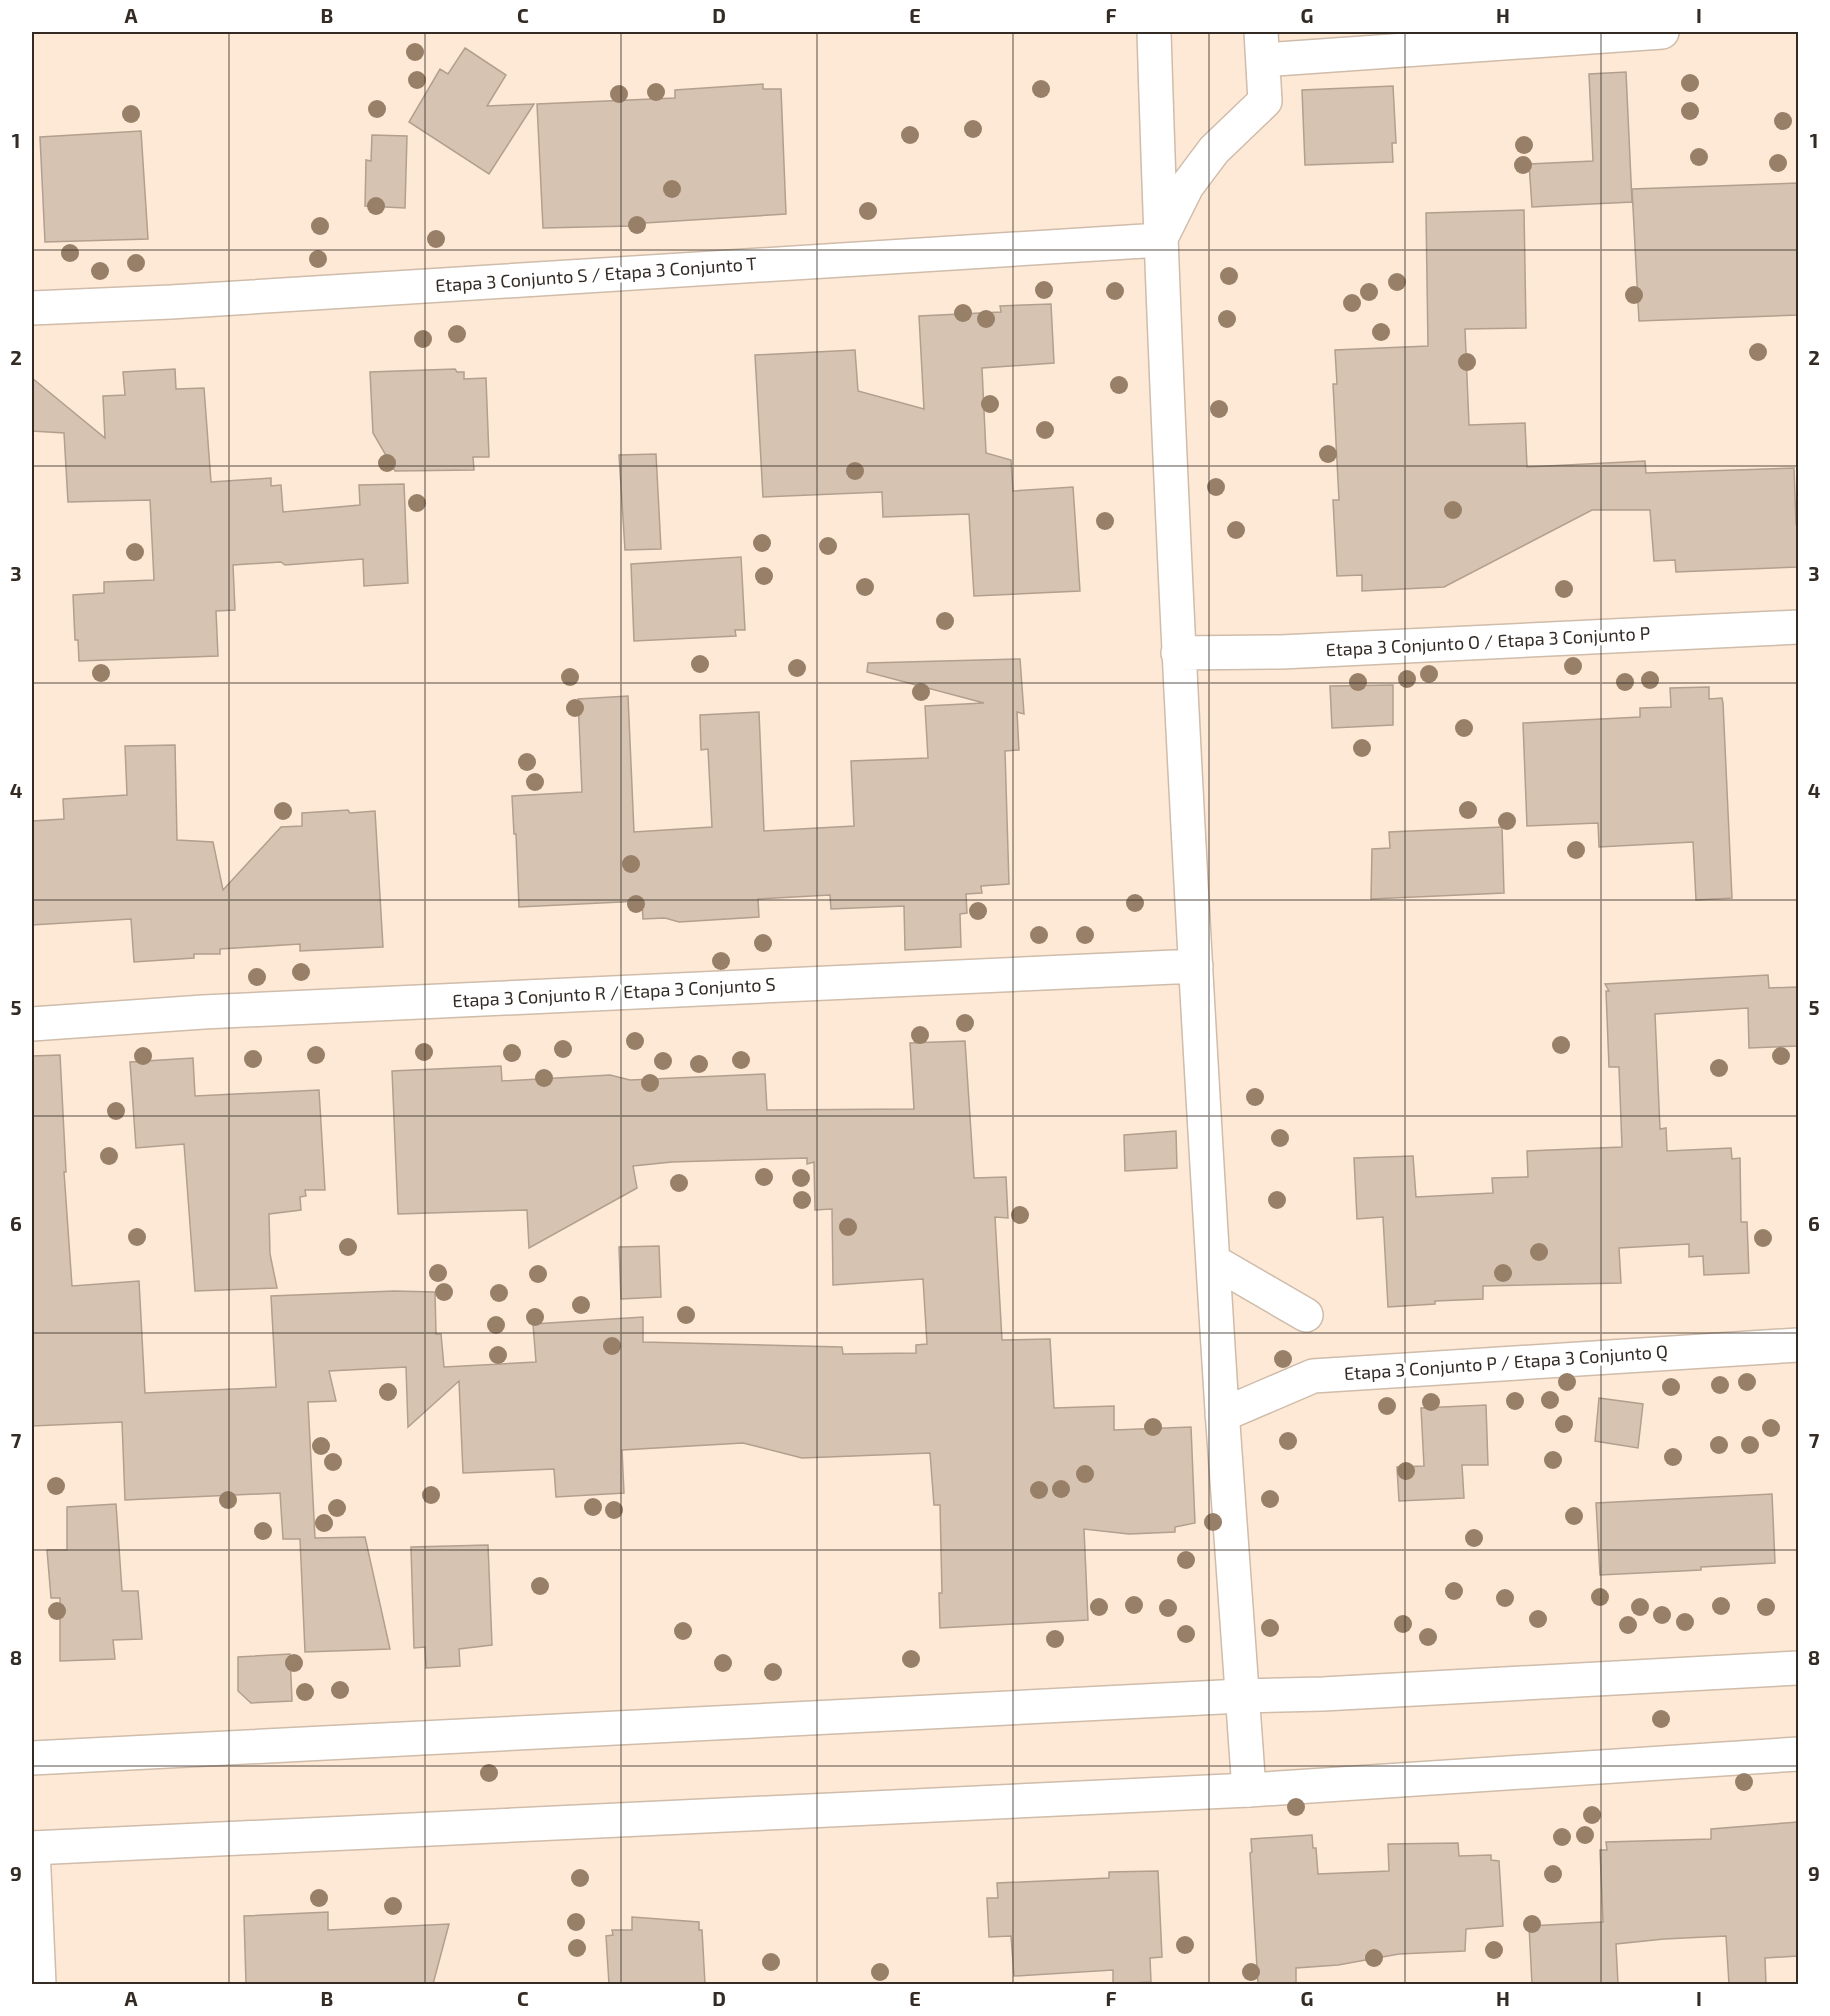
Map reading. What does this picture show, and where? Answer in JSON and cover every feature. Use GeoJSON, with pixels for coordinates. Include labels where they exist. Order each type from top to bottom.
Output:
{"type":"FeatureCollection","features":[{"type":"Feature","properties":{"kind":"street"},"geometry":{"type":"LineString","coordinates":[[1154,32],[1160,240],[1178,653],[1222,1415],[1249,1790]]}},
{"type":"Feature","properties":{"kind":"street"},"geometry":{"type":"LineString","coordinates":[[1160,240],[1187,186],[1214,150],[1266,101],[1263,46],[1662,32]]}},
{"type":"Feature","properties":{"kind":"street","name":"Etapa 3 Conjunto S / Etapa 3 Conjunto T"},"geometry":{"type":"LineString","coordinates":[[32,308],[171,302],[1160,240]]}},
{"type":"Feature","properties":{"kind":"street","name":"Etapa 3 Conjunto O / Etapa 3 Conjunto P"},"geometry":{"type":"LineString","coordinates":[[1178,653],[1281,652],[1798,627]]}},
{"type":"Feature","properties":{"kind":"street","name":"Etapa 3 Conjunto R / Etapa 3 Conjunto S"},"geometry":{"type":"LineString","coordinates":[[32,1024],[215,1011],[1196,966]]}},
{"type":"Feature","properties":{"kind":"street"},"geometry":{"type":"LineString","coordinates":[[1213,1261],[1306,1315]]}},
{"type":"Feature","properties":{"kind":"street","name":"Etapa 3 Conjunto P / Etapa 3 Conjunto Q"},"geometry":{"type":"LineString","coordinates":[[1222,1415],[1312,1376],[1798,1345]]}},
{"type":"Feature","properties":{"kind":"street"},"geometry":{"type":"LineString","coordinates":[[32,1758],[1798,1668]]}},
{"type":"Feature","properties":{"kind":"street"},"geometry":{"type":"LineString","coordinates":[[39,1984],[32,1848],[1249,1790],[1798,1754]]}},
{"type":"Feature","properties":{"kind":"building"},"geometry":{"type":"Polygon","coordinates":[[[465,48],[506,75],[487,106],[534,104],[489,174],[409,122],[440,69],[448,74],[465,48]]]}},
{"type":"Feature","properties":{"kind":"building"},"geometry":{"type":"Polygon","coordinates":[[[1626,72],[1632,202],[1532,207],[1529,164],[1593,161],[1589,74],[1626,72]]]}},
{"type":"Feature","properties":{"kind":"building"},"geometry":{"type":"Polygon","coordinates":[[[763,84],[763,89],[781,89],[786,214],[629,224],[630,226],[543,228],[537,104],[675,98],[675,90],[763,84]]]}},
{"type":"Feature","properties":{"kind":"building"},"geometry":{"type":"Polygon","coordinates":[[[1393,86],[1396,143],[1392,143],[1393,162],[1305,165],[1302,90],[1393,86]]]}},
{"type":"Feature","properties":{"kind":"building"},"geometry":{"type":"Polygon","coordinates":[[[141,131],[148,239],[45,242],[40,137],[141,131]]]}},
{"type":"Feature","properties":{"kind":"building"},"geometry":{"type":"Polygon","coordinates":[[[372,135],[407,136],[405,208],[365,206],[366,160],[371,161],[372,135]]]}},
{"type":"Feature","properties":{"kind":"building"},"geometry":{"type":"Polygon","coordinates":[[[1798,183],[1798,315],[1639,321],[1632,189],[1798,183]]]}},
{"type":"Feature","properties":{"kind":"building"},"geometry":{"type":"Polygon","coordinates":[[[1524,210],[1526,328],[1465,329],[1469,425],[1525,423],[1527,467],[1645,461],[1646,473],[1794,468],[1798,567],[1676,572],[1675,560],[1654,561],[1650,510],[1592,510],[1444,587],[1362,591],[1362,575],[1337,576],[1333,500],[1339,500],[1333,384],[1337,384],[1335,350],[1428,346],[1426,213],[1524,210]]]}},
{"type":"Feature","properties":{"kind":"building"},"geometry":{"type":"Polygon","coordinates":[[[1051,304],[1054,363],[982,368],[986,453],[1011,460],[1013,491],[1073,487],[1080,591],[974,596],[969,514],[883,517],[882,492],[763,497],[755,355],[855,350],[858,391],[924,409],[919,316],[1001,312],[1000,306],[1051,304]]]}},
{"type":"Feature","properties":{"kind":"building"},"geometry":{"type":"Polygon","coordinates":[[[175,369],[176,389],[204,388],[211,482],[271,478],[271,486],[281,485],[283,512],[360,505],[359,485],[404,484],[408,583],[364,586],[363,559],[285,565],[281,562],[233,565],[235,610],[216,611],[218,656],[79,661],[78,640],[75,640],[73,595],[104,593],[104,582],[154,580],[150,500],[68,502],[64,433],[32,431],[32,378],[105,438],[103,396],[125,395],[123,372],[175,369]]]}},
{"type":"Feature","properties":{"kind":"building"},"geometry":{"type":"Polygon","coordinates":[[[455,369],[457,372],[464,372],[464,379],[486,378],[489,457],[473,457],[474,470],[395,471],[373,433],[370,372],[455,369]]]}},
{"type":"Feature","properties":{"kind":"building"},"geometry":{"type":"Polygon","coordinates":[[[656,454],[661,549],[625,550],[619,455],[656,454]]]}},
{"type":"Feature","properties":{"kind":"building"},"geometry":{"type":"Polygon","coordinates":[[[741,557],[745,630],[735,630],[736,636],[634,641],[631,564],[741,557]]]}},
{"type":"Feature","properties":{"kind":"building"},"geometry":{"type":"Polygon","coordinates":[[[1020,659],[1024,714],[1017,712],[1019,750],[1005,751],[1009,884],[981,886],[982,893],[966,894],[967,913],[960,914],[961,947],[905,950],[904,906],[831,909],[830,895],[758,899],[759,917],[679,922],[665,918],[643,919],[642,901],[519,907],[512,796],[582,792],[578,699],[628,696],[634,832],[712,827],[708,749],[701,750],[700,715],[759,712],[764,831],[854,826],[851,761],[928,758],[925,706],[984,703],[867,672],[868,663],[1020,659]]]}},
{"type":"Feature","properties":{"kind":"building"},"geometry":{"type":"Polygon","coordinates":[[[1393,685],[1393,725],[1332,728],[1330,686],[1393,685]]]}},
{"type":"Feature","properties":{"kind":"building"},"geometry":{"type":"Polygon","coordinates":[[[1709,687],[1709,699],[1722,698],[1723,703],[1732,898],[1696,900],[1693,842],[1599,847],[1598,823],[1527,826],[1523,723],[1640,717],[1640,708],[1671,707],[1670,688],[1709,687]]]}},
{"type":"Feature","properties":{"kind":"building"},"geometry":{"type":"Polygon","coordinates":[[[175,745],[177,840],[213,842],[223,890],[281,827],[302,826],[302,813],[375,811],[383,947],[300,951],[300,944],[220,949],[220,954],[194,954],[194,958],[134,962],[131,919],[32,925],[32,821],[64,819],[63,799],[127,795],[125,746],[175,745]]]}},
{"type":"Feature","properties":{"kind":"building"},"geometry":{"type":"Polygon","coordinates":[[[1502,827],[1504,893],[1371,899],[1372,849],[1390,848],[1389,832],[1502,827]]]}},
{"type":"Feature","properties":{"kind":"building"},"geometry":{"type":"Polygon","coordinates":[[[1768,975],[1769,988],[1798,987],[1798,1046],[1749,1048],[1748,1008],[1655,1014],[1660,1129],[1666,1128],[1667,1151],[1731,1148],[1732,1159],[1740,1158],[1741,1222],[1747,1222],[1749,1273],[1704,1275],[1703,1256],[1689,1257],[1689,1244],[1619,1248],[1621,1283],[1483,1286],[1483,1299],[1435,1301],[1435,1304],[1388,1307],[1383,1217],[1357,1219],[1354,1158],[1413,1156],[1416,1197],[1493,1193],[1492,1178],[1528,1177],[1527,1151],[1622,1147],[1619,1067],[1609,1067],[1606,991],[1609,991],[1605,984],[1768,975]]]}},
{"type":"Feature","properties":{"kind":"building"},"geometry":{"type":"Polygon","coordinates":[[[965,1041],[974,1178],[1006,1177],[1008,1218],[995,1217],[1002,1340],[1050,1339],[1054,1408],[1114,1406],[1114,1430],[1191,1427],[1195,1523],[1175,1527],[1175,1532],[1129,1534],[1084,1529],[1088,1620],[940,1628],[939,1593],[942,1593],[940,1505],[934,1505],[930,1453],[802,1458],[743,1443],[622,1450],[624,1493],[556,1497],[554,1469],[463,1473],[459,1381],[408,1427],[406,1367],[329,1371],[336,1401],[308,1402],[315,1538],[365,1537],[390,1649],[305,1652],[300,1539],[283,1539],[280,1493],[125,1500],[122,1422],[32,1426],[32,1056],[60,1055],[66,1172],[64,1172],[72,1286],[139,1281],[145,1393],[276,1387],[271,1296],[394,1291],[435,1292],[436,1334],[441,1334],[444,1367],[536,1362],[533,1324],[643,1317],[643,1342],[842,1347],[843,1354],[916,1353],[916,1345],[927,1344],[923,1279],[833,1285],[832,1209],[815,1210],[814,1162],[807,1164],[807,1158],[672,1162],[633,1166],[637,1188],[529,1248],[527,1210],[398,1214],[392,1071],[501,1066],[502,1081],[610,1075],[630,1080],[765,1074],[767,1110],[914,1109],[910,1043],[965,1041]]]}},
{"type":"Feature","properties":{"kind":"building"},"geometry":{"type":"Polygon","coordinates":[[[193,1058],[195,1096],[319,1090],[325,1190],[305,1190],[306,1196],[300,1197],[301,1210],[269,1214],[270,1254],[277,1288],[195,1291],[184,1144],[136,1148],[130,1062],[193,1058]]]}},
{"type":"Feature","properties":{"kind":"building"},"geometry":{"type":"Polygon","coordinates":[[[1176,1131],[1177,1168],[1125,1171],[1124,1135],[1176,1131]]]}},
{"type":"Feature","properties":{"kind":"building"},"geometry":{"type":"Polygon","coordinates":[[[659,1246],[661,1297],[621,1299],[619,1247],[659,1246]]]}},
{"type":"Feature","properties":{"kind":"building"},"geometry":{"type":"Polygon","coordinates":[[[1599,1398],[1643,1404],[1638,1448],[1595,1441],[1599,1398]]]}},
{"type":"Feature","properties":{"kind":"building"},"geometry":{"type":"Polygon","coordinates":[[[1486,1405],[1488,1465],[1462,1465],[1464,1498],[1399,1501],[1397,1467],[1424,1466],[1421,1408],[1486,1405]]]}},
{"type":"Feature","properties":{"kind":"building"},"geometry":{"type":"Polygon","coordinates":[[[1772,1494],[1775,1563],[1701,1567],[1701,1570],[1600,1575],[1596,1503],[1772,1494]]]}},
{"type":"Feature","properties":{"kind":"building"},"geometry":{"type":"Polygon","coordinates":[[[116,1504],[122,1591],[138,1591],[142,1639],[113,1640],[115,1659],[60,1661],[60,1598],[51,1598],[47,1550],[67,1550],[67,1507],[116,1504]]]}},
{"type":"Feature","properties":{"kind":"building"},"geometry":{"type":"Polygon","coordinates":[[[488,1545],[492,1645],[459,1649],[460,1666],[426,1668],[425,1647],[414,1648],[411,1547],[488,1545]]]}},
{"type":"Feature","properties":{"kind":"building"},"geometry":{"type":"Polygon","coordinates":[[[290,1654],[292,1701],[251,1703],[238,1691],[238,1657],[290,1654]]]}},
{"type":"Feature","properties":{"kind":"building"},"geometry":{"type":"Polygon","coordinates":[[[1798,1822],[1798,1956],[1765,1958],[1766,1984],[1729,1984],[1726,1936],[1616,1944],[1618,1984],[1532,1984],[1529,1926],[1603,1922],[1600,1850],[1607,1850],[1606,1842],[1711,1839],[1711,1829],[1798,1822]]]}},
{"type":"Feature","properties":{"kind":"building"},"geometry":{"type":"Polygon","coordinates":[[[1312,1835],[1313,1848],[1316,1848],[1318,1874],[1389,1871],[1388,1844],[1458,1843],[1459,1856],[1491,1855],[1491,1860],[1499,1861],[1503,1926],[1466,1929],[1465,1951],[1399,1954],[1338,1965],[1296,1968],[1296,1984],[1258,1984],[1251,1839],[1312,1835]]]}},
{"type":"Feature","properties":{"kind":"building"},"geometry":{"type":"Polygon","coordinates":[[[1158,1871],[1162,1957],[1150,1958],[1151,1982],[1113,1984],[1113,1970],[1014,1976],[1011,1936],[989,1937],[987,1898],[998,1898],[997,1883],[1109,1878],[1109,1872],[1158,1871]]]}},
{"type":"Feature","properties":{"kind":"building"},"geometry":{"type":"Polygon","coordinates":[[[328,1912],[328,1930],[449,1924],[433,1984],[246,1984],[244,1916],[328,1912]]]}},
{"type":"Feature","properties":{"kind":"building"},"geometry":{"type":"Polygon","coordinates":[[[632,1917],[699,1922],[699,1930],[702,1930],[705,1984],[609,1984],[606,1936],[613,1935],[612,1930],[632,1930],[632,1917]]]}}]}
